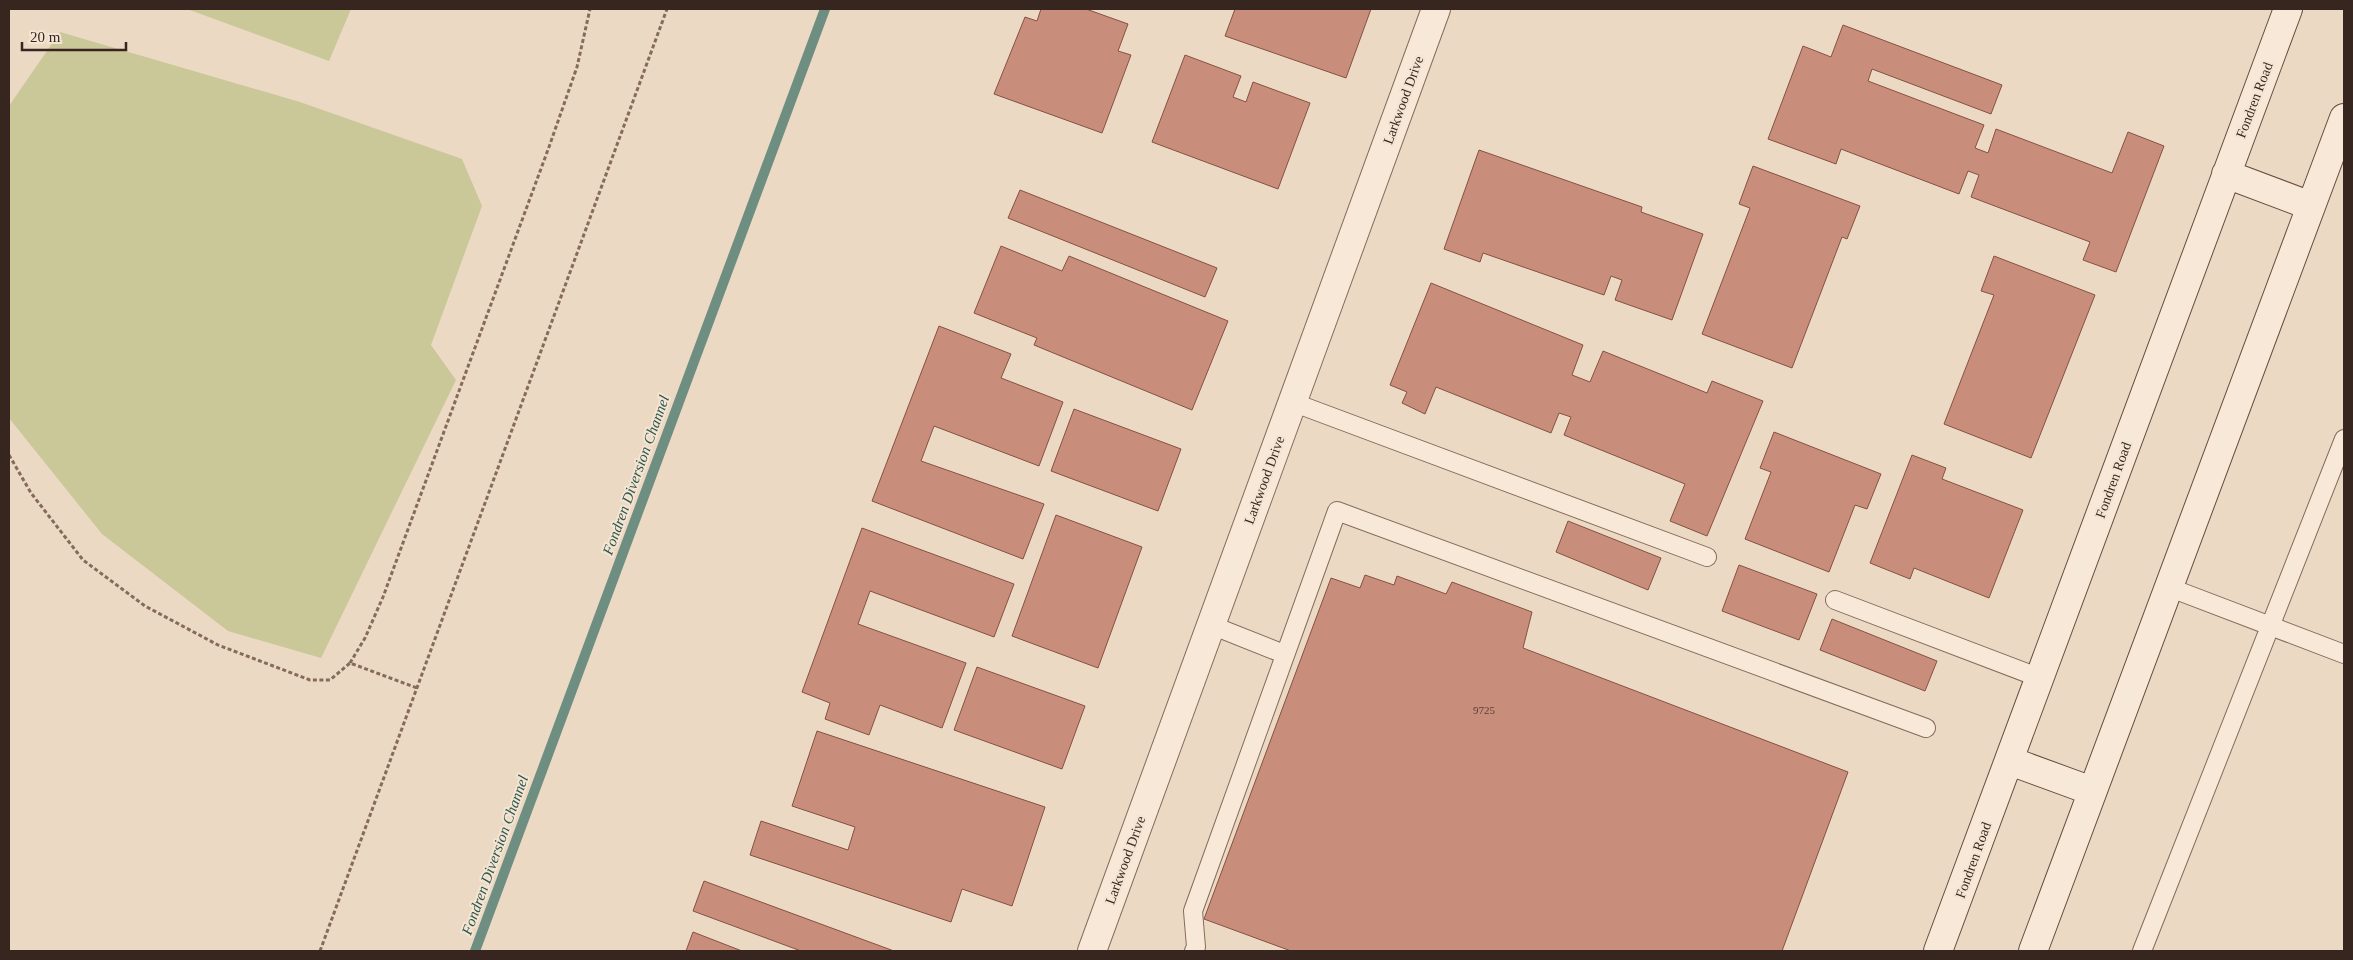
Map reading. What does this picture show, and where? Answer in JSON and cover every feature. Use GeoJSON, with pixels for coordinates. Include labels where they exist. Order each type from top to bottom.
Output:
{"type":"FeatureCollection","features":[{"type":"Feature","properties":{"kind":"main road","name":"Larkwood Drive"},"geometry":{"type":"LineString","coordinates":[[1092,951],[1436,9]]}},
{"type":"Feature","properties":{"kind":"main road","name":"Fondren Road"},"geometry":{"type":"LineString","coordinates":[[1938,951],[2288,9]]}},
{"type":"Feature","properties":{"kind":"main road"},"geometry":{"type":"LineString","coordinates":[[2033,951],[2344,118]]}},
{"type":"Feature","properties":{"kind":"main road"},"geometry":{"type":"LineString","coordinates":[[2226,174],[2311,206]]}},
{"type":"Feature","properties":{"kind":"main road"},"geometry":{"type":"LineString","coordinates":[[2010,761],[2092,790]]}},
{"type":"Feature","properties":{"kind":"lane"},"geometry":{"type":"LineString","coordinates":[[1292,402],[1706,557]]}},
{"type":"Feature","properties":{"kind":"lane"},"geometry":{"type":"LineString","coordinates":[[2142,951],[2344,439]]}},
{"type":"Feature","properties":{"kind":"lane"},"geometry":{"type":"LineString","coordinates":[[1199,950],[1193,911],[1337,511],[1926,728]]}},
{"type":"Feature","properties":{"kind":"lane"},"geometry":{"type":"LineString","coordinates":[[2168,587],[2344,654]]}},
{"type":"Feature","properties":{"kind":"lane"},"geometry":{"type":"LineString","coordinates":[[1835,600],[2040,678]]}},
{"type":"Feature","properties":{"kind":"lane"},"geometry":{"type":"LineString","coordinates":[[1211,625],[1284,654]]}},
{"type":"Feature","properties":{"kind":"path"},"geometry":{"type":"LineString","coordinates":[[9,455],[31,493],[83,560],[145,606],[218,646],[310,680],[330,680],[350,663],[366,638],[384,597],[555,130],[577,67],[590,9]]}},
{"type":"Feature","properties":{"kind":"path"},"geometry":{"type":"LineString","coordinates":[[320,951],[667,9]]}},
{"type":"Feature","properties":{"kind":"path"},"geometry":{"type":"LineString","coordinates":[[350,663],[417,688]]}},
{"type":"Feature","properties":{"kind":"shaded area"},"geometry":{"type":"Polygon","coordinates":[[[187,9],[351,9],[329,61],[187,9]]]}},
{"type":"Feature","properties":{"kind":"shaded area"},"geometry":{"type":"Polygon","coordinates":[[[60,32],[300,102],[462,159],[482,206],[431,345],[456,380],[321,658],[228,631],[102,534],[9,418],[9,106],[60,32]]]}},
{"type":"Feature","properties":{"kind":"building"},"geometry":{"type":"Polygon","coordinates":[[[1041,9],[1086,9],[1128,24],[1118,51],[1131,55],[1102,133],[994,94],[1025,17],[1037,21],[1041,9]]]}},
{"type":"Feature","properties":{"kind":"building"},"geometry":{"type":"Polygon","coordinates":[[[1235,9],[1371,9],[1346,78],[1225,36],[1235,9]]]}},
{"type":"Feature","properties":{"kind":"building"},"geometry":{"type":"Polygon","coordinates":[[[1843,25],[2002,85],[1991,114],[1872,69],[1868,81],[1984,125],[1975,148],[1988,153],[1996,129],[2112,173],[2128,132],[2164,146],[2116,272],[2083,260],[2090,242],[1971,197],[1979,175],[1968,171],[1959,194],[1841,149],[1836,164],[1768,139],[1803,46],[1831,57],[1843,25]]]}},
{"type":"Feature","properties":{"kind":"building"},"geometry":{"type":"Polygon","coordinates":[[[1185,55],[1241,76],[1233,97],[1246,102],[1253,82],[1310,103],[1278,189],[1152,142],[1185,55]]]}},
{"type":"Feature","properties":{"kind":"building"},"geometry":{"type":"Polygon","coordinates":[[[1479,150],[1642,207],[1641,212],[1703,234],[1672,320],[1615,300],[1622,280],[1611,276],[1604,295],[1483,253],[1480,262],[1444,249],[1479,150]]]}},
{"type":"Feature","properties":{"kind":"building"},"geometry":{"type":"Polygon","coordinates":[[[1753,166],[1860,206],[1847,239],[1842,237],[1792,368],[1702,334],[1750,208],[1739,204],[1753,166]]]}},
{"type":"Feature","properties":{"kind":"building"},"geometry":{"type":"Polygon","coordinates":[[[1020,190],[1217,268],[1205,297],[1008,218],[1020,190]]]}},
{"type":"Feature","properties":{"kind":"building"},"geometry":{"type":"Polygon","coordinates":[[[1001,246],[1062,271],[1069,256],[1228,321],[1192,410],[1034,345],[1037,338],[974,313],[1001,246]]]}},
{"type":"Feature","properties":{"kind":"building"},"geometry":{"type":"Polygon","coordinates":[[[1994,256],[2095,295],[2031,458],[1944,424],[1994,295],[1981,291],[1994,256]]]}},
{"type":"Feature","properties":{"kind":"building"},"geometry":{"type":"Polygon","coordinates":[[[1431,283],[1583,345],[1572,375],[1590,382],[1603,351],[1707,393],[1712,381],[1763,401],[1707,536],[1670,521],[1685,484],[1564,435],[1571,417],[1559,413],[1551,433],[1436,387],[1425,414],[1402,403],[1407,392],[1390,385],[1431,283]]]}},
{"type":"Feature","properties":{"kind":"building"},"geometry":{"type":"Polygon","coordinates":[[[939,326],[1011,354],[1001,378],[1063,402],[1039,466],[934,426],[921,461],[1044,504],[1023,559],[872,501],[939,326]]]}},
{"type":"Feature","properties":{"kind":"building"},"geometry":{"type":"Polygon","coordinates":[[[1074,409],[1181,449],[1158,511],[1051,471],[1074,409]]]}},
{"type":"Feature","properties":{"kind":"building"},"geometry":{"type":"Polygon","coordinates":[[[1774,432],[1881,474],[1867,509],[1855,505],[1829,572],[1745,539],[1771,472],[1760,468],[1774,432]]]}},
{"type":"Feature","properties":{"kind":"building"},"geometry":{"type":"Polygon","coordinates":[[[1912,455],[1946,468],[1942,479],[2023,510],[1989,598],[1914,568],[1910,579],[1870,563],[1912,455]]]}},
{"type":"Feature","properties":{"kind":"building"},"geometry":{"type":"Polygon","coordinates":[[[1056,515],[1142,547],[1098,668],[1012,636],[1056,515]]]}},
{"type":"Feature","properties":{"kind":"building"},"geometry":{"type":"Polygon","coordinates":[[[1568,521],[1661,558],[1648,590],[1556,552],[1568,521]]]}},
{"type":"Feature","properties":{"kind":"building"},"geometry":{"type":"Polygon","coordinates":[[[862,528],[1014,584],[994,637],[870,591],[858,624],[966,663],[942,728],[880,705],[869,735],[825,719],[830,703],[802,692],[862,528]]]}},
{"type":"Feature","properties":{"kind":"building"},"geometry":{"type":"Polygon","coordinates":[[[1739,565],[1817,594],[1799,640],[1722,611],[1739,565]]]}},
{"type":"Feature","properties":{"kind":"building"},"geometry":{"type":"Polygon","coordinates":[[[1365,575],[1394,585],[1397,576],[1446,594],[1452,582],[1532,612],[1523,648],[1848,772],[1782,951],[1291,951],[1204,919],[1331,578],[1360,588],[1365,575]]]}},
{"type":"Feature","properties":{"kind":"building"},"geometry":{"type":"Polygon","coordinates":[[[1832,619],[1937,661],[1925,691],[1820,650],[1832,619]]]}},
{"type":"Feature","properties":{"kind":"building"},"geometry":{"type":"Polygon","coordinates":[[[977,667],[1085,706],[1062,769],[954,730],[977,667]]]}},
{"type":"Feature","properties":{"kind":"building"},"geometry":{"type":"Polygon","coordinates":[[[817,731],[1045,807],[1012,906],[962,889],[951,922],[750,855],[761,821],[848,850],[855,827],[792,806],[817,731]]]}},
{"type":"Feature","properties":{"kind":"building"},"geometry":{"type":"Polygon","coordinates":[[[704,881],[894,951],[801,951],[693,911],[704,881]]]}},
{"type":"Feature","properties":{"kind":"building"},"geometry":{"type":"Polygon","coordinates":[[[693,932],[742,951],[686,951],[693,932]]]}},
{"type":"Feature","properties":{"kind":"waterway","name":"Fondren Diversion Channel"},"geometry":{"type":"LineString","coordinates":[[475,951],[825,9]]}}]}
